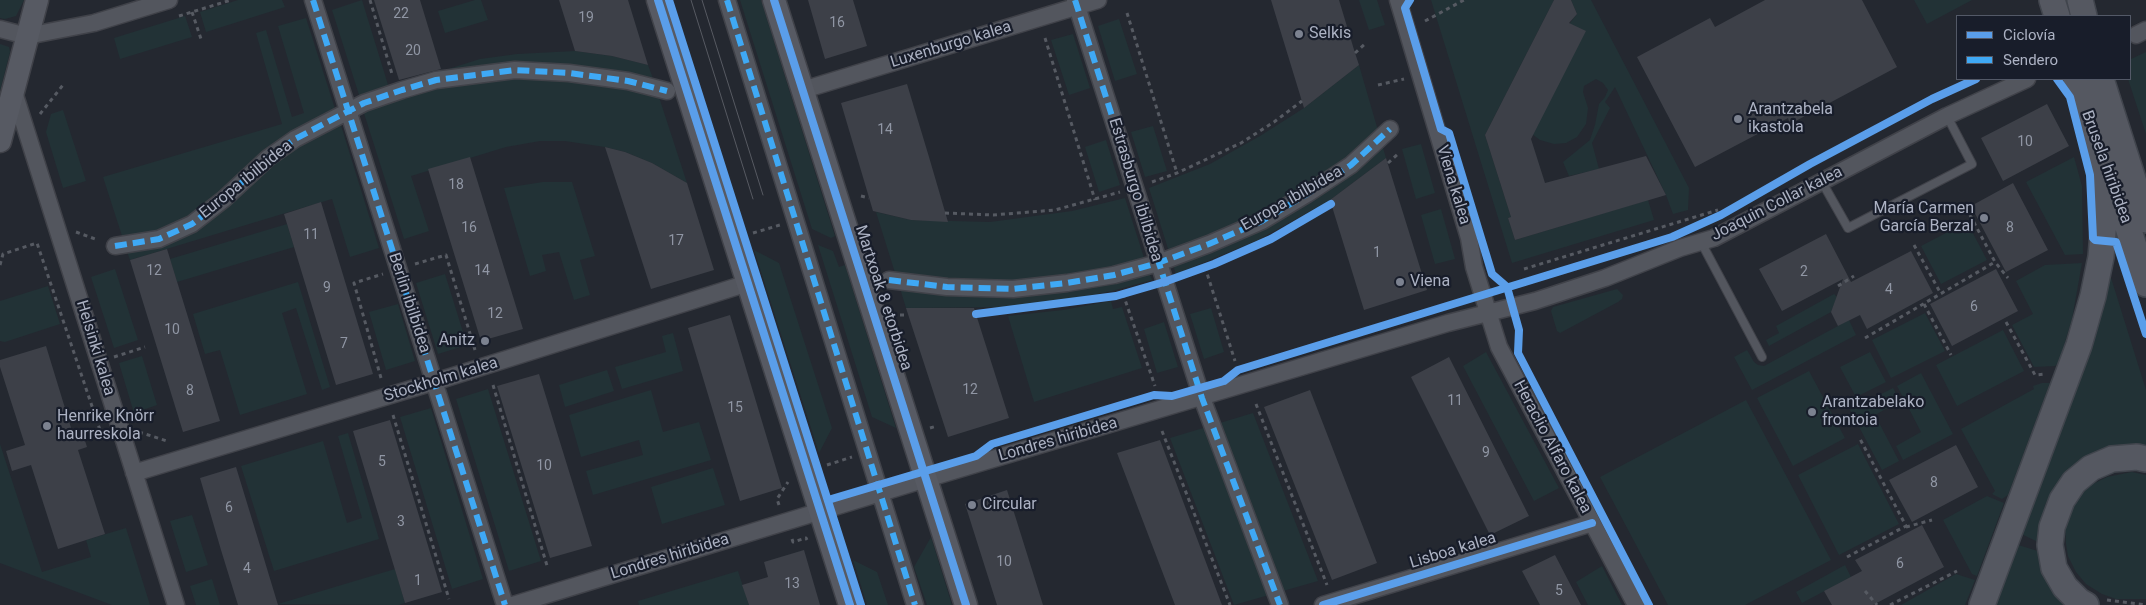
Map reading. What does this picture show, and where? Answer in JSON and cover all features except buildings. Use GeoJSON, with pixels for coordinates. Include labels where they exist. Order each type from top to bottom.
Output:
{"type":"FeatureCollection","features":[{"type":"Feature","properties":{"kind":"main road"},"geometry":{"type":"LineString","coordinates":[[2052,0],[2057,15]]}},
{"type":"Feature","properties":{"kind":"main road"},"geometry":{"type":"LineString","coordinates":[[2080,0],[2084,15]]}},
{"type":"Feature","properties":{"kind":"main road","name":"Brusela hiribidea"},"geometry":{"type":"LineString","coordinates":[[2076,80],[2100,156],[2118,193],[2146,284]]}},
{"type":"Feature","properties":{"kind":"main road","name":"Brusela hiribidea"},"geometry":{"type":"LineString","coordinates":[[2101,80],[2142,198],[2146,220]]}},
{"type":"Feature","properties":{"kind":"main road"},"geometry":{"type":"LineString","coordinates":[[1982,605],[2079,344],[2093,296],[2101,257],[2104,220],[2100,156]]}},
{"type":"Feature","properties":{"kind":"main road"},"geometry":{"type":"LineString","coordinates":[[2096,602],[2079,601],[2065,587],[2054,568],[2050,545],[2052,527],[2062,500],[2074,482],[2091,468],[2112,459],[2137,457],[2146,459]]}},
{"type":"Feature","properties":{"kind":"street"},"geometry":{"type":"LineString","coordinates":[[0,141],[37,0]]}},
{"type":"Feature","properties":{"kind":"street"},"geometry":{"type":"LineString","coordinates":[[0,29],[27,36],[94,23],[169,0]]}},
{"type":"Feature","properties":{"kind":"street","name":"Berlin ibilbidea"},"geometry":{"type":"LineString","coordinates":[[313,0],[506,605]]}},
{"type":"Feature","properties":{"kind":"street"},"geometry":{"type":"LineString","coordinates":[[658,0],[850,605]]}},
{"type":"Feature","properties":{"kind":"street"},"geometry":{"type":"LineString","coordinates":[[727,0],[915,605]]}},
{"type":"Feature","properties":{"kind":"street","name":"Martxoak 8 etorbidea"},"geometry":{"type":"LineString","coordinates":[[774,0],[966,605]]}},
{"type":"Feature","properties":{"kind":"street","name":"Luxenburgo kalea"},"geometry":{"type":"LineString","coordinates":[[803,90],[1076,3],[1098,0]]}},
{"type":"Feature","properties":{"kind":"street","name":"Viena kalea"},"geometry":{"type":"LineString","coordinates":[[1398,0],[1469,238],[1474,267],[1488,313]]}},
{"type":"Feature","properties":{"kind":"street","name":"Estrasburgo ibilbidea"},"geometry":{"type":"LineString","coordinates":[[1076,3],[1202,398],[1280,605]]}},
{"type":"Feature","properties":{"kind":"street","name":"Europa ibilbidea"},"geometry":{"type":"LineString","coordinates":[[115,246],[159,239],[192,224],[224,199],[268,158],[295,139],[364,103],[436,80],[515,70],[570,73],[628,81],[667,91]]}},
{"type":"Feature","properties":{"kind":"street","name":"Joaquin Collar kalea"},"geometry":{"type":"LineString","coordinates":[[1488,313],[1527,303],[1605,278],[1731,230],[1947,116],[2025,80]]}},
{"type":"Feature","properties":{"kind":"street","name":"Helsinki kalea"},"geometry":{"type":"LineString","coordinates":[[14,92],[176,605]]}},
{"type":"Feature","properties":{"kind":"street","name":"Europa ibilbidea"},"geometry":{"type":"LineString","coordinates":[[889,280],[947,287],[1013,289],[1076,282],[1158,263],[1209,244],[1269,216],[1351,165],[1390,129]]}},
{"type":"Feature","properties":{"kind":"street","name":"Stockholm kalea"},"geometry":{"type":"LineString","coordinates":[[134,473],[434,382],[748,283]]}},
{"type":"Feature","properties":{"kind":"street","name":"Londres hiribidea"},"geometry":{"type":"LineString","coordinates":[[513,605],[926,479],[1488,313]]}},
{"type":"Feature","properties":{"kind":"street","name":"Heraclio Alfaro kalea"},"geometry":{"type":"LineString","coordinates":[[1488,313],[1500,348],[1636,605]]}},
{"type":"Feature","properties":{"kind":"street","name":"Lisboa kalea"},"geometry":{"type":"LineString","coordinates":[[1323,605],[1592,523]]}},
{"type":"Feature","properties":{"kind":"lane"},"geometry":{"type":"LineString","coordinates":[[1822,182],[1848,228],[1972,164],[1947,116]]}},
{"type":"Feature","properties":{"kind":"lane"},"geometry":{"type":"LineString","coordinates":[[1701,242],[1762,357]]}},
{"type":"Feature","properties":{"kind":"path"},"geometry":{"type":"LineString","coordinates":[[370,0],[397,92]]}},
{"type":"Feature","properties":{"kind":"path"},"geometry":{"type":"LineString","coordinates":[[1425,21],[1464,0]]}},
{"type":"Feature","properties":{"kind":"path"},"geometry":{"type":"LineString","coordinates":[[192,12],[201,40]]}},
{"type":"Feature","properties":{"kind":"path"},"geometry":{"type":"LineString","coordinates":[[1128,13],[1176,173]]}},
{"type":"Feature","properties":{"kind":"path"},"geometry":{"type":"LineString","coordinates":[[1045,38],[1095,200]]}},
{"type":"Feature","properties":{"kind":"path"},"geometry":{"type":"LineString","coordinates":[[1355,52],[1366,43]]}},
{"type":"Feature","properties":{"kind":"path"},"geometry":{"type":"LineString","coordinates":[[1388,163],[1398,154]]}},
{"type":"Feature","properties":{"kind":"path"},"geometry":{"type":"LineString","coordinates":[[861,196],[869,198]]}},
{"type":"Feature","properties":{"kind":"path"},"geometry":{"type":"LineString","coordinates":[[1524,269],[1718,210]]}},
{"type":"Feature","properties":{"kind":"path"},"geometry":{"type":"LineString","coordinates":[[1704,223],[1727,211]]}},
{"type":"Feature","properties":{"kind":"path"},"geometry":{"type":"LineString","coordinates":[[1970,215],[1995,262],[2008,278]]}},
{"type":"Feature","properties":{"kind":"path"},"geometry":{"type":"LineString","coordinates":[[0,265],[2,253],[38,243],[101,433]]}},
{"type":"Feature","properties":{"kind":"path"},"geometry":{"type":"LineString","coordinates":[[1914,244],[1941,294]]}},
{"type":"Feature","properties":{"kind":"path"},"geometry":{"type":"LineString","coordinates":[[1865,338],[1995,262]]}},
{"type":"Feature","properties":{"kind":"path"},"geometry":{"type":"LineString","coordinates":[[1204,267],[1235,361]]}},
{"type":"Feature","properties":{"kind":"path"},"geometry":{"type":"LineString","coordinates":[[1838,286],[1854,276]]}},
{"type":"Feature","properties":{"kind":"path"},"geometry":{"type":"LineString","coordinates":[[1123,294],[1155,386]]}},
{"type":"Feature","properties":{"kind":"path"},"geometry":{"type":"LineString","coordinates":[[1924,304],[1951,355]]}},
{"type":"Feature","properties":{"kind":"path"},"geometry":{"type":"LineString","coordinates":[[900,315],[908,315]]}},
{"type":"Feature","properties":{"kind":"path"},"geometry":{"type":"LineString","coordinates":[[2006,322],[2035,374],[2050,373]]}},
{"type":"Feature","properties":{"kind":"path"},"geometry":{"type":"LineString","coordinates":[[114,357],[145,347]]}},
{"type":"Feature","properties":{"kind":"path"},"geometry":{"type":"LineString","coordinates":[[493,385],[548,569]]}},
{"type":"Feature","properties":{"kind":"path"},"geometry":{"type":"LineString","coordinates":[[1256,404],[1328,585]]}},
{"type":"Feature","properties":{"kind":"path"},"geometry":{"type":"LineString","coordinates":[[393,415],[449,599]]}},
{"type":"Feature","properties":{"kind":"path"},"geometry":{"type":"LineString","coordinates":[[1162,431],[1230,605]]}},
{"type":"Feature","properties":{"kind":"path"},"geometry":{"type":"LineString","coordinates":[[1859,437],[1906,526],[1903,528]]}},
{"type":"Feature","properties":{"kind":"path"},"geometry":{"type":"LineString","coordinates":[[789,480],[778,500],[793,542],[806,538],[809,547]]}},
{"type":"Feature","properties":{"kind":"path"},"geometry":{"type":"LineString","coordinates":[[1847,556],[1903,528],[1932,520]]}},
{"type":"Feature","properties":{"kind":"path"},"geometry":{"type":"LineString","coordinates":[[1890,605],[1957,570]]}},
{"type":"Feature","properties":{"kind":"path"},"geometry":{"type":"LineString","coordinates":[[1865,591],[1877,605]]}},
{"type":"Feature","properties":{"kind":"path"},"geometry":{"type":"LineString","coordinates":[[2096,602],[2146,605]]}},
{"type":"Feature","properties":{"kind":"shaded area"},"geometry":{"type":"Polygon","coordinates":[[[0,0],[24,0],[16,16],[5,19],[0,18],[0,0]]]}},
{"type":"Feature","properties":{"kind":"shaded area"},"geometry":{"type":"Polygon","coordinates":[[[238,0],[282,0],[285,7],[206,32],[200,12],[238,0]]]}},
{"type":"Feature","properties":{"kind":"shaded area"},"geometry":{"type":"Polygon","coordinates":[[[362,0],[389,88],[360,98],[332,10],[362,0]]]}},
{"type":"Feature","properties":{"kind":"shaded area"},"geometry":{"type":"Polygon","coordinates":[[[481,0],[488,20],[445,33],[438,11],[481,0]]]}},
{"type":"Feature","properties":{"kind":"shaded area"},"geometry":{"type":"Polygon","coordinates":[[[740,0],[761,0],[835,236],[831,238],[812,229],[740,0]]]}},
{"type":"Feature","properties":{"kind":"shaded area"},"geometry":{"type":"Polygon","coordinates":[[[1359,0],[1377,0],[1385,25],[1369,30],[1359,0]]]}},
{"type":"Feature","properties":{"kind":"shaded area"},"geometry":{"type":"Polygon","coordinates":[[[1431,0],[1554,0],[1485,135],[1511,217],[1508,218],[1515,240],[1648,200],[1654,220],[1512,263],[1431,0]]]}},
{"type":"Feature","properties":{"kind":"shaded area"},"geometry":{"type":"Polygon","coordinates":[[[1571,0],[1591,0],[1689,188],[1688,210],[1673,214],[1666,195],[1615,87],[1605,102],[1610,108],[1592,143],[1599,169],[1569,176],[1563,162],[1590,140],[1599,104],[1608,90],[1603,83],[1596,79],[1584,86],[1583,92],[1588,108],[1586,124],[1577,137],[1566,143],[1554,144],[1540,140],[1528,131],[1570,23],[1577,14],[1571,0]]]}},
{"type":"Feature","properties":{"kind":"shaded area"},"geometry":{"type":"Polygon","coordinates":[[[1914,0],[1972,0],[1927,24],[1914,0]]]}},
{"type":"Feature","properties":{"kind":"shaded area"},"geometry":{"type":"Polygon","coordinates":[[[185,16],[192,37],[120,59],[114,38],[185,16]]]}},
{"type":"Feature","properties":{"kind":"shaded area"},"geometry":{"type":"Polygon","coordinates":[[[306,18],[336,112],[180,227],[124,242],[103,177],[282,124],[256,33],[266,30],[292,117],[304,113],[278,26],[306,18]]]}},
{"type":"Feature","properties":{"kind":"shaded area"},"geometry":{"type":"Polygon","coordinates":[[[1119,19],[1137,74],[1115,81],[1098,26],[1119,19]]]}},
{"type":"Feature","properties":{"kind":"shaded area"},"geometry":{"type":"Polygon","coordinates":[[[1073,34],[1090,88],[1069,95],[1051,40],[1073,34]]]}},
{"type":"Feature","properties":{"kind":"shaded area"},"geometry":{"type":"Polygon","coordinates":[[[0,44],[9,47],[10,52],[0,91],[0,44]]]}},
{"type":"Feature","properties":{"kind":"shaded area"},"geometry":{"type":"Polygon","coordinates":[[[575,51],[612,56],[648,65],[655,84],[442,71],[480,59],[517,54],[575,51]]]}},
{"type":"Feature","properties":{"kind":"shaded area"},"geometry":{"type":"Polygon","coordinates":[[[2146,52],[2146,134],[2128,80],[2131,80],[2131,59],[2146,52]]]}},
{"type":"Feature","properties":{"kind":"shaded area"},"geometry":{"type":"Polygon","coordinates":[[[1359,65],[1379,134],[1353,157],[1271,211],[1170,255],[1149,188],[1210,164],[1260,136],[1304,108],[1359,65]]]}},
{"type":"Feature","properties":{"kind":"shaded area"},"geometry":{"type":"Polygon","coordinates":[[[564,76],[658,94],[687,183],[652,163],[625,152],[605,147],[565,141],[540,141],[506,147],[411,176],[429,231],[404,239],[362,107],[454,81],[564,76]]]}},
{"type":"Feature","properties":{"kind":"shaded area"},"geometry":{"type":"Polygon","coordinates":[[[63,110],[86,181],[63,188],[46,132],[51,114],[63,110]]]}},
{"type":"Feature","properties":{"kind":"shaded area"},"geometry":{"type":"Polygon","coordinates":[[[339,119],[379,248],[350,257],[332,199],[130,260],[126,249],[165,240],[264,167],[339,119]]]}},
{"type":"Feature","properties":{"kind":"shaded area"},"geometry":{"type":"Polygon","coordinates":[[[1153,126],[1167,171],[1145,177],[1131,132],[1153,126]]]}},
{"type":"Feature","properties":{"kind":"shaded area"},"geometry":{"type":"Polygon","coordinates":[[[1106,140],[1120,185],[1099,192],[1085,147],[1106,140]]]}},
{"type":"Feature","properties":{"kind":"shaded area"},"geometry":{"type":"Polygon","coordinates":[[[1382,144],[1386,158],[1330,200],[1258,240],[1176,274],[1172,262],[1218,244],[1382,144]]]}},
{"type":"Feature","properties":{"kind":"shaded area"},"geometry":{"type":"Polygon","coordinates":[[[1421,144],[1435,193],[1416,199],[1402,149],[1421,144]]]}},
{"type":"Feature","properties":{"kind":"shaded area"},"geometry":{"type":"Polygon","coordinates":[[[2074,157],[2082,186],[2083,254],[2065,255],[2026,182],[2074,157]]]}},
{"type":"Feature","properties":{"kind":"shaded area"},"geometry":{"type":"Polygon","coordinates":[[[543,182],[572,182],[595,256],[580,260],[590,295],[574,300],[559,252],[542,255],[546,271],[530,276],[504,188],[543,182]]]}},
{"type":"Feature","properties":{"kind":"shaded area"},"geometry":{"type":"Polygon","coordinates":[[[1125,198],[1146,264],[1096,275],[989,284],[896,276],[876,212],[911,220],[990,222],[1072,211],[1125,198]]]}},
{"type":"Feature","properties":{"kind":"shaded area"},"geometry":{"type":"Polygon","coordinates":[[[1441,209],[1455,259],[1435,264],[1421,215],[1441,209]]]}},
{"type":"Feature","properties":{"kind":"shaded area"},"geometry":{"type":"Polygon","coordinates":[[[1967,222],[1987,260],[1941,284],[1921,246],[1967,222]]]}},
{"type":"Feature","properties":{"kind":"shaded area"},"geometry":{"type":"Polygon","coordinates":[[[287,224],[294,247],[177,282],[170,259],[287,224]]]}},
{"type":"Feature","properties":{"kind":"shaded area"},"geometry":{"type":"Polygon","coordinates":[[[818,245],[833,251],[839,267],[845,265],[896,428],[872,417],[818,245]]]}},
{"type":"Feature","properties":{"kind":"shaded area"},"geometry":{"type":"Polygon","coordinates":[[[754,250],[779,263],[832,428],[819,453],[754,250]]]}},
{"type":"Feature","properties":{"kind":"shaded area"},"geometry":{"type":"Polygon","coordinates":[[[2082,263],[2072,319],[2059,362],[2055,366],[2034,367],[2012,325],[2033,314],[2016,281],[2045,265],[2082,263]]]}},
{"type":"Feature","properties":{"kind":"shaded area"},"geometry":{"type":"Polygon","coordinates":[[[2107,265],[2146,390],[2146,450],[2078,463],[2064,474],[2045,505],[2040,540],[2036,541],[2019,533],[2107,265]]]}},
{"type":"Feature","properties":{"kind":"shaded area"},"geometry":{"type":"Polygon","coordinates":[[[115,269],[138,340],[114,348],[91,277],[115,269]]]}},
{"type":"Feature","properties":{"kind":"shaded area"},"geometry":{"type":"Polygon","coordinates":[[[1148,270],[1152,280],[1112,291],[1065,300],[1005,307],[906,308],[899,285],[964,293],[1148,270]]]}},
{"type":"Feature","properties":{"kind":"shaded area"},"geometry":{"type":"Polygon","coordinates":[[[445,274],[467,345],[438,354],[416,283],[445,274]]]}},
{"type":"Feature","properties":{"kind":"shaded area"},"geometry":{"type":"Polygon","coordinates":[[[298,282],[330,387],[322,390],[296,308],[282,313],[307,394],[240,415],[220,350],[205,354],[193,314],[298,282]]]}},
{"type":"Feature","properties":{"kind":"shaded area"},"geometry":{"type":"Polygon","coordinates":[[[48,286],[60,324],[5,342],[0,341],[0,301],[48,286]]]}},
{"type":"Feature","properties":{"kind":"shaded area"},"geometry":{"type":"Polygon","coordinates":[[[1617,289],[1623,295],[1622,299],[1618,302],[1560,333],[1557,331],[1551,311],[1553,307],[1617,289]]]}},
{"type":"Feature","properties":{"kind":"shaded area"},"geometry":{"type":"Polygon","coordinates":[[[1834,294],[1837,297],[1831,312],[1769,346],[1766,340],[1779,333],[1776,326],[1834,294]]]}},
{"type":"Feature","properties":{"kind":"shaded area"},"geometry":{"type":"Polygon","coordinates":[[[1111,301],[1113,309],[1122,307],[1142,368],[1034,402],[1008,316],[1063,310],[1111,301]]]}},
{"type":"Feature","properties":{"kind":"shaded area"},"geometry":{"type":"Polygon","coordinates":[[[398,304],[415,361],[386,370],[369,312],[398,304]]]}},
{"type":"Feature","properties":{"kind":"shaded area"},"geometry":{"type":"Polygon","coordinates":[[[1211,308],[1224,352],[1204,359],[1190,314],[1211,308]]]}},
{"type":"Feature","properties":{"kind":"shaded area"},"geometry":{"type":"Polygon","coordinates":[[[1925,313],[1945,351],[1891,378],[1872,340],[1925,313]]]}},
{"type":"Feature","properties":{"kind":"shaded area"},"geometry":{"type":"Polygon","coordinates":[[[1849,320],[1856,335],[1752,390],[1734,357],[1747,350],[1754,362],[1764,366],[1849,320]]]}},
{"type":"Feature","properties":{"kind":"shaded area"},"geometry":{"type":"Polygon","coordinates":[[[1164,322],[1178,367],[1157,373],[1144,329],[1164,322]]]}},
{"type":"Feature","properties":{"kind":"shaded area"},"geometry":{"type":"Polygon","coordinates":[[[2003,330],[2024,371],[1957,406],[1936,365],[2003,330]]]}},
{"type":"Feature","properties":{"kind":"shaded area"},"geometry":{"type":"Polygon","coordinates":[[[673,333],[683,371],[622,389],[615,367],[666,352],[662,336],[673,333]]]}},
{"type":"Feature","properties":{"kind":"shaded area"},"geometry":{"type":"Polygon","coordinates":[[[1486,352],[1559,488],[1534,501],[1463,366],[1486,352]]]}},
{"type":"Feature","properties":{"kind":"shaded area"},"geometry":{"type":"Polygon","coordinates":[[[1870,352],[1886,382],[1856,397],[1840,367],[1870,352]]]}},
{"type":"Feature","properties":{"kind":"shaded area"},"geometry":{"type":"Polygon","coordinates":[[[142,356],[157,405],[134,413],[119,363],[142,356]]]}},
{"type":"Feature","properties":{"kind":"shaded area"},"geometry":{"type":"Polygon","coordinates":[[[607,370],[614,391],[565,407],[559,385],[607,370]]]}},
{"type":"Feature","properties":{"kind":"shaded area"},"geometry":{"type":"Polygon","coordinates":[[[1809,371],[1845,438],[1793,466],[1757,398],[1809,371]]]}},
{"type":"Feature","properties":{"kind":"shaded area"},"geometry":{"type":"Polygon","coordinates":[[[1921,373],[1953,434],[1903,460],[1896,446],[1921,432],[1897,386],[1921,373]]]}},
{"type":"Feature","properties":{"kind":"shaded area"},"geometry":{"type":"Polygon","coordinates":[[[2050,383],[2008,495],[2002,499],[1992,494],[1995,491],[1961,429],[2034,389],[2033,386],[2050,383]]]}},
{"type":"Feature","properties":{"kind":"shaded area"},"geometry":{"type":"Polygon","coordinates":[[[1893,388],[1900,401],[1875,415],[1899,461],[1882,470],[1850,410],[1893,388]]]}},
{"type":"Feature","properties":{"kind":"shaded area"},"geometry":{"type":"Polygon","coordinates":[[[488,389],[541,561],[509,571],[456,399],[488,389]]]}},
{"type":"Feature","properties":{"kind":"shaded area"},"geometry":{"type":"Polygon","coordinates":[[[651,390],[663,432],[699,422],[711,460],[593,495],[586,471],[643,455],[639,440],[581,457],[569,415],[651,390]]]}},
{"type":"Feature","properties":{"kind":"shaded area"},"geometry":{"type":"Polygon","coordinates":[[[1746,400],[1831,560],[1745,605],[1668,605],[1600,477],[1746,400]]]}},
{"type":"Feature","properties":{"kind":"shaded area"},"geometry":{"type":"Polygon","coordinates":[[[431,408],[483,579],[452,589],[400,417],[431,408]]]}},
{"type":"Feature","properties":{"kind":"shaded area"},"geometry":{"type":"Polygon","coordinates":[[[1253,413],[1318,581],[1234,605],[1170,438],[1253,413]]]}},
{"type":"Feature","properties":{"kind":"shaded area"},"geometry":{"type":"Polygon","coordinates":[[[348,433],[379,539],[274,571],[241,466],[323,441],[347,523],[362,518],[338,436],[348,433]]]}},
{"type":"Feature","properties":{"kind":"shaded area"},"geometry":{"type":"Polygon","coordinates":[[[0,444],[42,572],[91,557],[86,540],[126,528],[150,605],[112,605],[0,563],[0,444]]]}},
{"type":"Feature","properties":{"kind":"shaded area"},"geometry":{"type":"Polygon","coordinates":[[[1858,444],[1899,524],[1839,555],[1798,475],[1858,444]]]}},
{"type":"Feature","properties":{"kind":"shaded area"},"geometry":{"type":"Polygon","coordinates":[[[713,468],[725,505],[662,524],[651,487],[713,468]]]}},
{"type":"Feature","properties":{"kind":"shaded area"},"geometry":{"type":"Polygon","coordinates":[[[2132,472],[2146,475],[2146,599],[2116,599],[2102,594],[2086,584],[2076,572],[2068,556],[2065,526],[2071,509],[2079,495],[2093,484],[2107,477],[2132,472]]]}},
{"type":"Feature","properties":{"kind":"shaded area"},"geometry":{"type":"Polygon","coordinates":[[[1987,496],[2004,503],[1977,576],[1972,574],[1943,520],[1987,496]]]}},
{"type":"Feature","properties":{"kind":"shaded area"},"geometry":{"type":"Polygon","coordinates":[[[192,515],[208,565],[186,572],[170,521],[192,515]]]}},
{"type":"Feature","properties":{"kind":"shaded area"},"geometry":{"type":"Polygon","coordinates":[[[931,537],[952,605],[927,605],[914,567],[931,537]]]}},
{"type":"Feature","properties":{"kind":"shaded area"},"geometry":{"type":"Polygon","coordinates":[[[2015,544],[2041,552],[2072,605],[1990,605],[2015,544]]]}},
{"type":"Feature","properties":{"kind":"shaded area"},"geometry":{"type":"Polygon","coordinates":[[[853,560],[877,572],[888,605],[867,605],[853,560]]]}},
{"type":"Feature","properties":{"kind":"shaded area"},"geometry":{"type":"Polygon","coordinates":[[[1845,565],[1851,577],[1802,603],[1796,592],[1845,565]]]}},
{"type":"Feature","properties":{"kind":"shaded area"},"geometry":{"type":"Polygon","coordinates":[[[1602,566],[1622,605],[1588,605],[1576,582],[1602,566]]]}},
{"type":"Feature","properties":{"kind":"shaded area"},"geometry":{"type":"Polygon","coordinates":[[[395,569],[405,603],[398,605],[278,604],[395,569]]]}},
{"type":"Feature","properties":{"kind":"shaded area"},"geometry":{"type":"Polygon","coordinates":[[[738,571],[749,605],[639,605],[638,601],[738,571]]]}},
{"type":"Feature","properties":{"kind":"shaded area"},"geometry":{"type":"Polygon","coordinates":[[[1956,574],[1975,580],[1965,605],[1901,605],[1956,574]]]}},
{"type":"Feature","properties":{"kind":"shaded area"},"geometry":{"type":"Polygon","coordinates":[[[212,579],[220,605],[196,605],[190,586],[212,579]]]}},
{"type":"Feature","properties":{"kind":"tram line"},"geometry":{"type":"LineString","coordinates":[[691,0],[753,199]]}},
{"type":"Feature","properties":{"kind":"tram line"},"geometry":{"type":"LineString","coordinates":[[702,0],[763,195]]}},
{"type":"Feature","properties":{"kind":"marked path"},"geometry":{"type":"LineString","coordinates":[[313,0],[505,605]]}},
{"type":"Feature","properties":{"kind":"marked path"},"geometry":{"type":"LineString","coordinates":[[727,0],[915,605]]}},
{"type":"Feature","properties":{"kind":"marked path"},"geometry":{"type":"LineString","coordinates":[[1075,0],[1202,398],[1280,605]]}},
{"type":"Feature","properties":{"kind":"marked path"},"geometry":{"type":"LineString","coordinates":[[115,246],[159,239],[192,224],[224,199],[268,158],[295,139],[364,103],[436,80],[515,70],[569,73],[628,81],[667,91]]}},
{"type":"Feature","properties":{"kind":"marked path"},"geometry":{"type":"LineString","coordinates":[[889,280],[947,287],[1013,289],[1114,275],[1158,263],[1262,221],[1351,165],[1390,129]]}},
{"type":"Feature","properties":{"kind":"cycle path"},"geometry":{"type":"LineString","coordinates":[[658,0],[850,605]]}},
{"type":"Feature","properties":{"kind":"cycle path"},"geometry":{"type":"LineString","coordinates":[[669,0],[861,605]]}},
{"type":"Feature","properties":{"kind":"cycle path"},"geometry":{"type":"LineString","coordinates":[[774,0],[966,605]]}},
{"type":"Feature","properties":{"kind":"cycle path"},"geometry":{"type":"LineString","coordinates":[[1410,0],[1405,8],[1441,129],[1449,133],[1492,274],[1507,287],[1519,330],[1518,353],[1649,605]]}},
{"type":"Feature","properties":{"kind":"cycle path"},"geometry":{"type":"LineString","coordinates":[[828,500],[976,456],[992,444],[1154,395],[1172,396],[1224,381],[1238,370],[1672,237],[1721,215],[1810,164],[1932,99],[1974,80]]}},
{"type":"Feature","properties":{"kind":"cycle path"},"geometry":{"type":"LineString","coordinates":[[2058,80],[2070,97],[2090,175],[2093,238],[2095,240],[2116,242],[2146,334]]}},
{"type":"Feature","properties":{"kind":"cycle path"},"geometry":{"type":"LineString","coordinates":[[976,314],[1116,296],[1164,282],[1214,264],[1271,239],[1331,204]]}},
{"type":"Feature","properties":{"kind":"cycle path"},"geometry":{"type":"LineString","coordinates":[[1323,605],[1592,523]]}},
{"type":"Feature","properties":{"kind":"place","name":"Selkis"},"geometry":{"type":"Point","coordinates":[1299,34]}},
{"type":"Feature","properties":{"kind":"place","name":"Arantzabela ikastola"},"geometry":{"type":"Point","coordinates":[1738,119]}},
{"type":"Feature","properties":{"kind":"place","name":"María Carmen García Berzal"},"geometry":{"type":"Point","coordinates":[1984,218]}},
{"type":"Feature","properties":{"kind":"place","name":"Viena"},"geometry":{"type":"Point","coordinates":[1400,282]}},
{"type":"Feature","properties":{"kind":"place","name":"Anitz"},"geometry":{"type":"Point","coordinates":[485,341]}},
{"type":"Feature","properties":{"kind":"place","name":"Arantzabelako frontoia"},"geometry":{"type":"Point","coordinates":[1812,412]}},
{"type":"Feature","properties":{"kind":"place","name":"Henrike Knörr haurreskola"},"geometry":{"type":"Point","coordinates":[47,426]}},
{"type":"Feature","properties":{"kind":"place","name":"Circular"},"geometry":{"type":"Point","coordinates":[972,505]}}]}
